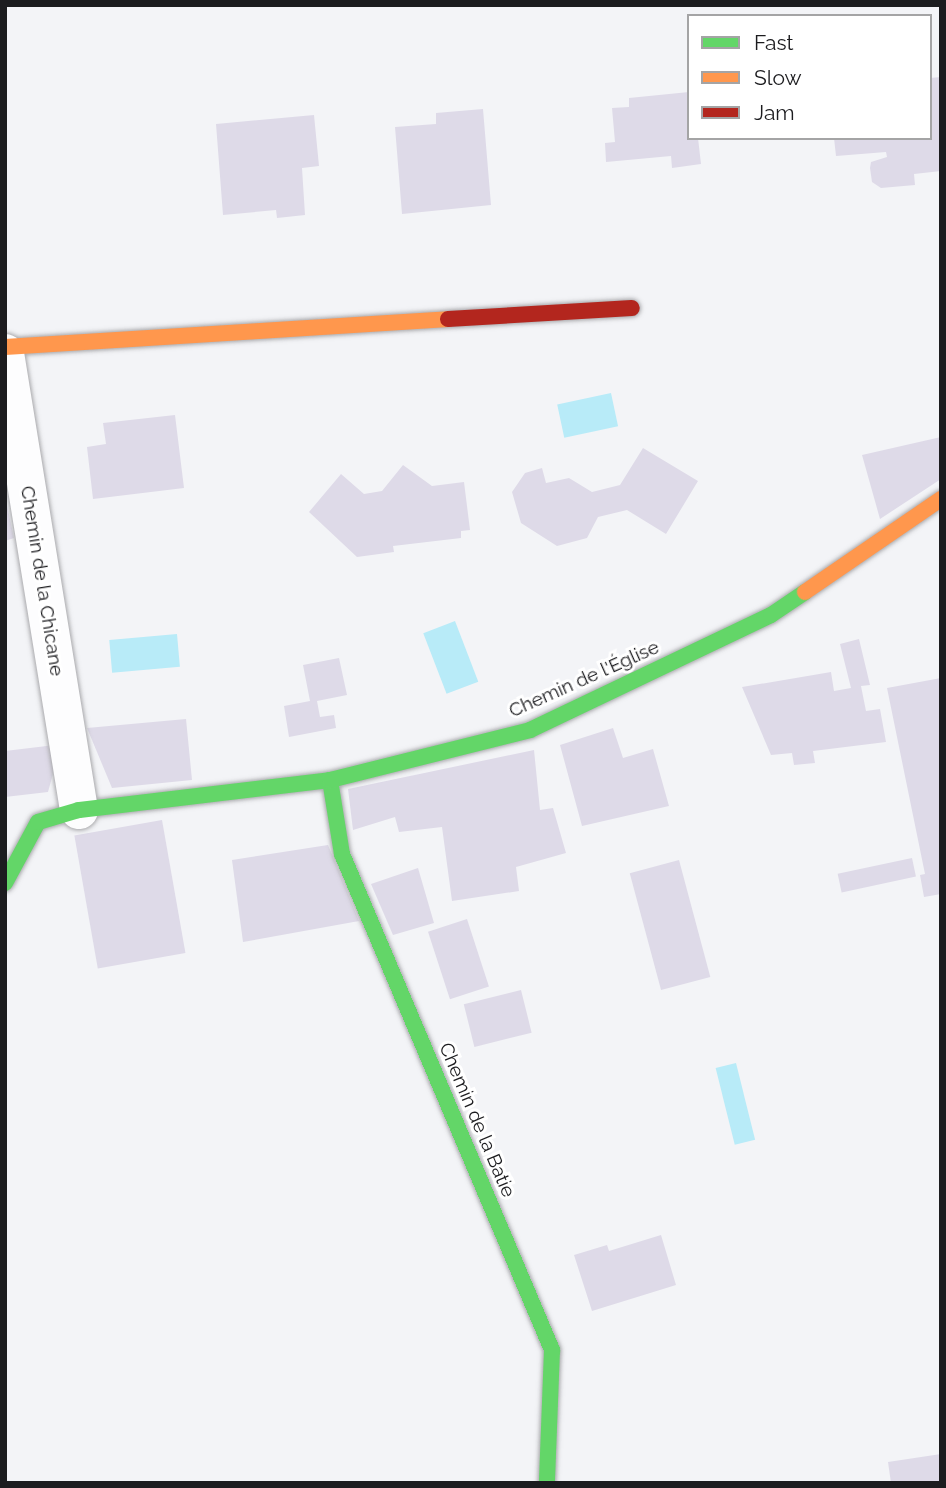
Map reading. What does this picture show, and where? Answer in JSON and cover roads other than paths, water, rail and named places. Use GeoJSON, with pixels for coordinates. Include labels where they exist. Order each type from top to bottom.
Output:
{"type":"FeatureCollection","features":[{"type":"Feature","properties":{"kind":"street"},"geometry":{"type":"LineString","coordinates":[[5,347],[632,308]]}},
{"type":"Feature","properties":{"kind":"street","name":"Chemin de la Chicane"},"geometry":{"type":"LineString","coordinates":[[5,353],[79,810]]}},
{"type":"Feature","properties":{"kind":"street","name":"Chemin de l'Église"},"geometry":{"type":"LineString","coordinates":[[5,883],[38,822],[79,810],[330,780],[530,730],[771,615],[941,499]]}},
{"type":"Feature","properties":{"kind":"street","name":"Chemin de la Batie"},"geometry":{"type":"LineString","coordinates":[[330,780],[342,854],[552,1350],[547,1483]]}},
{"type":"Feature","properties":{"kind":"water"},"geometry":{"type":"Polygon","coordinates":[[[611,393],[618,426],[564,438],[557,404],[611,393]]]}},
{"type":"Feature","properties":{"kind":"water"},"geometry":{"type":"Polygon","coordinates":[[[455,621],[478,682],[447,694],[423,633],[455,621]]]}},
{"type":"Feature","properties":{"kind":"water"},"geometry":{"type":"Polygon","coordinates":[[[177,634],[180,667],[112,673],[109,640],[177,634]]]}},
{"type":"Feature","properties":{"kind":"water"},"geometry":{"type":"Polygon","coordinates":[[[736,1063],[755,1140],[735,1145],[716,1068],[736,1063]]]}}]}
